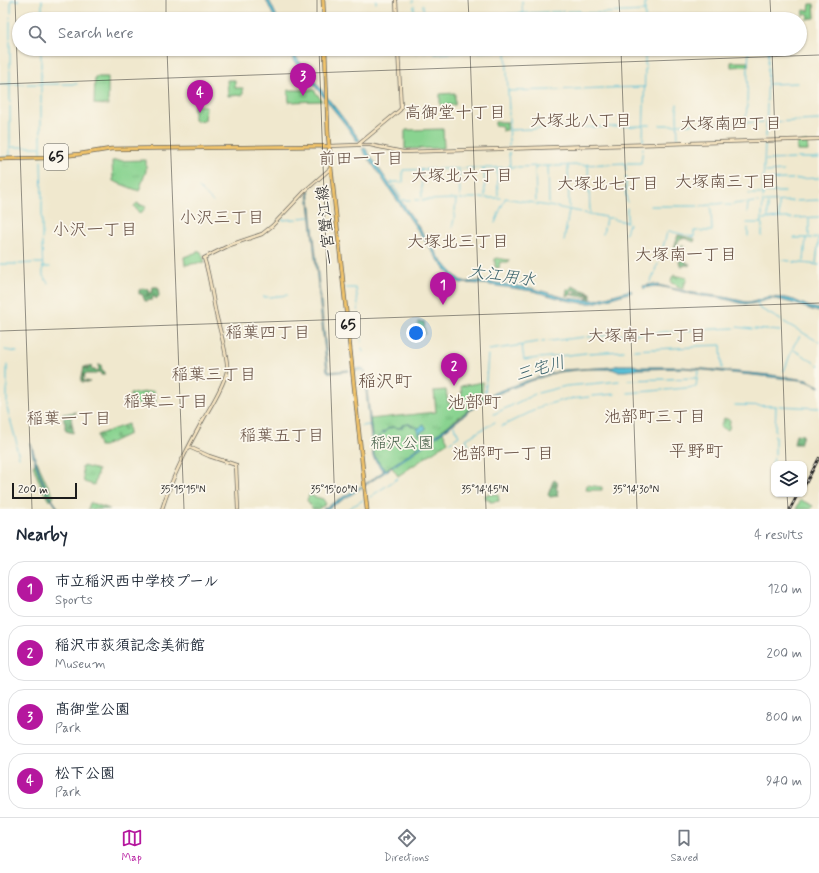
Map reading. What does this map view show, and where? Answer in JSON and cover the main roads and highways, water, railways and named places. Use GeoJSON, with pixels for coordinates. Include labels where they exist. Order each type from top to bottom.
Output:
{"type":"FeatureCollection","features":[{"type":"Feature","properties":{"kind":"main road"},"geometry":{"type":"LineString","coordinates":[[323,0],[324,12]]}},
{"type":"Feature","properties":{"kind":"main road"},"geometry":{"type":"LineString","coordinates":[[396,0],[396,12]]}},
{"type":"Feature","properties":{"kind":"main road","name":"一宮蟹江線"},"geometry":{"type":"LineString","coordinates":[[325,56],[326,96],[331,168],[367,509]]}},
{"type":"Feature","properties":{"kind":"main road"},"geometry":{"type":"LineString","coordinates":[[359,145],[401,108],[399,56]]}},
{"type":"Feature","properties":{"kind":"main road"},"geometry":{"type":"LineString","coordinates":[[329,146],[370,145],[403,152],[819,139]]}},
{"type":"Feature","properties":{"kind":"main road","name":"65"},"geometry":{"type":"LineString","coordinates":[[0,159],[41,158],[110,149],[329,146]]}},
{"type":"Feature","properties":{"kind":"main road"},"geometry":{"type":"LineString","coordinates":[[162,509],[170,485],[222,383],[227,370],[225,350],[204,258],[230,245],[262,234],[306,190],[331,168]]}},
{"type":"Feature","properties":{"kind":"main road"},"geometry":{"type":"LineString","coordinates":[[189,447],[209,456],[236,465],[238,509]]}},
{"type":"Feature","properties":{"kind":"water"},"geometry":{"type":"Polygon","coordinates":[[[266,0],[269,0],[275,12],[272,12],[266,0]]]}},
{"type":"Feature","properties":{"kind":"water"},"geometry":{"type":"Polygon","coordinates":[[[292,56],[295,56],[360,140],[357,141],[292,56]]]}},
{"type":"Feature","properties":{"kind":"water"},"geometry":{"type":"Polygon","coordinates":[[[365,148],[441,260],[460,280],[467,282],[483,281],[531,288],[566,298],[587,300],[595,300],[631,290],[632,292],[593,303],[582,303],[533,291],[484,284],[461,283],[456,281],[439,261],[362,149],[365,148]]]}},
{"type":"Feature","properties":{"kind":"water"},"geometry":{"type":"Polygon","coordinates":[[[309,190],[328,370],[330,372],[349,371],[330,373],[327,371],[309,190]]]}},
{"type":"Feature","properties":{"kind":"water"},"geometry":{"type":"Polygon","coordinates":[[[654,284],[693,293],[724,297],[746,302],[753,302],[767,297],[786,298],[819,309],[819,312],[783,300],[768,299],[752,304],[745,304],[654,286],[644,289],[643,286],[654,284]]]}},
{"type":"Feature","properties":{"kind":"water"},"geometry":{"type":"Polygon","coordinates":[[[618,365],[633,365],[639,367],[682,367],[771,375],[807,380],[819,387],[809,382],[800,380],[685,368],[638,369],[625,371],[617,371],[612,369],[586,369],[558,372],[492,396],[480,403],[409,456],[349,496],[326,509],[323,509],[370,481],[385,470],[382,470],[373,457],[364,372],[362,370],[355,371],[355,369],[362,368],[365,371],[374,456],[383,468],[387,469],[461,417],[476,404],[494,393],[526,381],[563,370],[613,367],[618,365]]]}},
{"type":"Feature","properties":{"kind":"water"},"geometry":{"type":"Polygon","coordinates":[[[424,425],[426,429],[421,432],[420,436],[417,428],[412,426],[419,428],[424,425]]]}},
{"type":"Feature","properties":{"kind":"water"},"geometry":{"type":"Polygon","coordinates":[[[30,444],[45,486],[59,509],[50,497],[44,485],[36,466],[30,444]]]}},
{"type":"Feature","properties":{"kind":"waterway"},"geometry":{"type":"LineString","coordinates":[[11,13],[11,0],[19,0]]}},
{"type":"Feature","properties":{"kind":"waterway"},"geometry":{"type":"LineString","coordinates":[[42,0],[42,11]]}},
{"type":"Feature","properties":{"kind":"waterway"},"geometry":{"type":"LineString","coordinates":[[645,0],[645,12]]}},
{"type":"Feature","properties":{"kind":"waterway"},"geometry":{"type":"LineString","coordinates":[[522,1],[523,12]]}},
{"type":"Feature","properties":{"kind":"waterway"},"geometry":{"type":"LineString","coordinates":[[423,5],[424,12]]}},
{"type":"Feature","properties":{"kind":"waterway"},"geometry":{"type":"LineString","coordinates":[[414,6],[414,12]]}},
{"type":"Feature","properties":{"kind":"waterway"},"geometry":{"type":"LineString","coordinates":[[624,12],[645,11]]}},
{"type":"Feature","properties":{"kind":"waterway"},"geometry":{"type":"LineString","coordinates":[[550,12],[580,12]]}},
{"type":"Feature","properties":{"kind":"waterway"},"geometry":{"type":"LineString","coordinates":[[10,21],[10,38]]}},
{"type":"Feature","properties":{"kind":"waterway"},"geometry":{"type":"LineString","coordinates":[[10,41],[10,68]]}},
{"type":"Feature","properties":{"kind":"waterway"},"geometry":{"type":"LineString","coordinates":[[41,56],[41,68]]}},
{"type":"Feature","properties":{"kind":"waterway"},"geometry":{"type":"LineString","coordinates":[[506,56],[507,70]]}},
{"type":"Feature","properties":{"kind":"waterway"},"geometry":{"type":"LineString","coordinates":[[645,56],[645,66]]}},
{"type":"Feature","properties":{"kind":"waterway"},"geometry":{"type":"LineString","coordinates":[[748,66],[749,56]]}},
{"type":"Feature","properties":{"kind":"waterway"},"geometry":{"type":"LineString","coordinates":[[768,65],[769,56]]}},
{"type":"Feature","properties":{"kind":"waterway"},"geometry":{"type":"LineString","coordinates":[[767,101],[768,67]]}},
{"type":"Feature","properties":{"kind":"waterway"},"geometry":{"type":"LineString","coordinates":[[644,106],[645,68]]}},
{"type":"Feature","properties":{"kind":"waterway"},"geometry":{"type":"LineString","coordinates":[[747,103],[748,68]]}},
{"type":"Feature","properties":{"kind":"waterway"},"geometry":{"type":"LineString","coordinates":[[10,70],[10,103]]}},
{"type":"Feature","properties":{"kind":"waterway"},"geometry":{"type":"LineString","coordinates":[[41,70],[41,104]]}},
{"type":"Feature","properties":{"kind":"waterway"},"geometry":{"type":"LineString","coordinates":[[507,72],[509,110]]}},
{"type":"Feature","properties":{"kind":"waterway"},"geometry":{"type":"LineString","coordinates":[[769,84],[797,83]]}},
{"type":"Feature","properties":{"kind":"waterway"},"geometry":{"type":"LineString","coordinates":[[0,84],[24,84]]}},
{"type":"Feature","properties":{"kind":"waterway"},"geometry":{"type":"LineString","coordinates":[[27,84],[59,84]]}},
{"type":"Feature","properties":{"kind":"waterway"},"geometry":{"type":"LineString","coordinates":[[61,84],[77,84]]}},
{"type":"Feature","properties":{"kind":"waterway"},"geometry":{"type":"LineString","coordinates":[[605,88],[645,87]]}},
{"type":"Feature","properties":{"kind":"waterway"},"geometry":{"type":"LineString","coordinates":[[553,90],[603,88]]}},
{"type":"Feature","properties":{"kind":"waterway"},"geometry":{"type":"LineString","coordinates":[[508,91],[551,90]]}},
{"type":"Feature","properties":{"kind":"waterway"},"geometry":{"type":"LineString","coordinates":[[677,104],[677,113]]}},
{"type":"Feature","properties":{"kind":"waterway"},"geometry":{"type":"LineString","coordinates":[[746,122],[747,104]]}},
{"type":"Feature","properties":{"kind":"waterway"},"geometry":{"type":"LineString","coordinates":[[766,137],[767,104]]}},
{"type":"Feature","properties":{"kind":"waterway"},"geometry":{"type":"LineString","coordinates":[[10,106],[10,133]]}},
{"type":"Feature","properties":{"kind":"waterway"},"geometry":{"type":"LineString","coordinates":[[41,106],[41,133]]}},
{"type":"Feature","properties":{"kind":"waterway"},"geometry":{"type":"LineString","coordinates":[[643,141],[644,107]]}},
{"type":"Feature","properties":{"kind":"waterway"},"geometry":{"type":"LineString","coordinates":[[677,114],[678,140]]}},
{"type":"Feature","properties":{"kind":"waterway"},"geometry":{"type":"LineString","coordinates":[[798,121],[819,120]]}},
{"type":"Feature","properties":{"kind":"waterway"},"geometry":{"type":"LineString","coordinates":[[768,122],[796,121]]}},
{"type":"Feature","properties":{"kind":"waterway"},"geometry":{"type":"LineString","coordinates":[[727,123],[763,122]]}},
{"type":"Feature","properties":{"kind":"waterway"},"geometry":{"type":"LineString","coordinates":[[697,124],[724,123]]}},
{"type":"Feature","properties":{"kind":"waterway"},"geometry":{"type":"LineString","coordinates":[[678,124],[695,124]]}},
{"type":"Feature","properties":{"kind":"waterway"},"geometry":{"type":"LineString","coordinates":[[645,125],[650,125]]}},
{"type":"Feature","properties":{"kind":"waterway"},"geometry":{"type":"LineString","coordinates":[[660,125],[676,125]]}},
{"type":"Feature","properties":{"kind":"waterway"},"geometry":{"type":"LineString","coordinates":[[606,127],[644,126]]}},
{"type":"Feature","properties":{"kind":"waterway"},"geometry":{"type":"LineString","coordinates":[[554,128],[604,127]]}},
{"type":"Feature","properties":{"kind":"waterway"},"geometry":{"type":"LineString","coordinates":[[510,130],[552,128]]}},
{"type":"Feature","properties":{"kind":"waterway"},"geometry":{"type":"LineString","coordinates":[[10,134],[10,147],[24,147]]}},
{"type":"Feature","properties":{"kind":"waterway"},"geometry":{"type":"LineString","coordinates":[[41,134],[41,156]]}},
{"type":"Feature","properties":{"kind":"waterway"},"geometry":{"type":"LineString","coordinates":[[509,138],[509,146]]}},
{"type":"Feature","properties":{"kind":"waterway"},"geometry":{"type":"LineString","coordinates":[[763,185],[765,144]]}},
{"type":"Feature","properties":{"kind":"waterway"},"geometry":{"type":"LineString","coordinates":[[0,157],[10,157],[10,147]]}},
{"type":"Feature","properties":{"kind":"waterway"},"geometry":{"type":"LineString","coordinates":[[26,147],[40,147]]}},
{"type":"Feature","properties":{"kind":"waterway"},"geometry":{"type":"LineString","coordinates":[[627,163],[641,163],[643,148]]}},
{"type":"Feature","properties":{"kind":"waterway"},"geometry":{"type":"LineString","coordinates":[[509,152],[510,166]]}},
{"type":"Feature","properties":{"kind":"waterway"},"geometry":{"type":"LineString","coordinates":[[797,158],[819,158]]}},
{"type":"Feature","properties":{"kind":"waterway"},"geometry":{"type":"LineString","coordinates":[[766,160],[794,159]]}},
{"type":"Feature","properties":{"kind":"waterway"},"geometry":{"type":"LineString","coordinates":[[41,161],[42,199]]}},
{"type":"Feature","properties":{"kind":"waterway"},"geometry":{"type":"LineString","coordinates":[[607,164],[625,163],[626,170]]}},
{"type":"Feature","properties":{"kind":"waterway"},"geometry":{"type":"LineString","coordinates":[[588,164],[590,212]]}},
{"type":"Feature","properties":{"kind":"waterway"},"geometry":{"type":"LineString","coordinates":[[582,165],[605,164]]}},
{"type":"Feature","properties":{"kind":"waterway"},"geometry":{"type":"LineString","coordinates":[[568,165],[569,207]]}},
{"type":"Feature","properties":{"kind":"waterway"},"geometry":{"type":"LineString","coordinates":[[555,166],[580,165]]}},
{"type":"Feature","properties":{"kind":"waterway"},"geometry":{"type":"LineString","coordinates":[[535,166],[536,201]]}},
{"type":"Feature","properties":{"kind":"waterway"},"geometry":{"type":"LineString","coordinates":[[517,167],[540,166]]}},
{"type":"Feature","properties":{"kind":"waterway"},"geometry":{"type":"LineString","coordinates":[[542,166],[553,166]]}},
{"type":"Feature","properties":{"kind":"waterway"},"geometry":{"type":"LineString","coordinates":[[548,166],[549,203]]}},
{"type":"Feature","properties":{"kind":"waterway"},"geometry":{"type":"LineString","coordinates":[[497,167],[498,195]]}},
{"type":"Feature","properties":{"kind":"waterway"},"geometry":{"type":"LineString","coordinates":[[491,168],[515,167]]}},
{"type":"Feature","properties":{"kind":"waterway"},"geometry":{"type":"LineString","coordinates":[[441,169],[477,168]]}},
{"type":"Feature","properties":{"kind":"waterway"},"geometry":{"type":"LineString","coordinates":[[479,168],[490,168]]}},
{"type":"Feature","properties":{"kind":"waterway"},"geometry":{"type":"LineString","coordinates":[[484,168],[485,196]]}},
{"type":"Feature","properties":{"kind":"waterway"},"geometry":{"type":"LineString","coordinates":[[403,182],[403,170],[439,169]]}},
{"type":"Feature","properties":{"kind":"waterway"},"geometry":{"type":"LineString","coordinates":[[459,169],[460,196]]}},
{"type":"Feature","properties":{"kind":"waterway"},"geometry":{"type":"LineString","coordinates":[[421,170],[422,197]]}},
{"type":"Feature","properties":{"kind":"waterway"},"geometry":{"type":"LineString","coordinates":[[766,172],[783,171]]}},
{"type":"Feature","properties":{"kind":"waterway"},"geometry":{"type":"LineString","coordinates":[[626,176],[626,185]]}},
{"type":"Feature","properties":{"kind":"waterway"},"geometry":{"type":"LineString","coordinates":[[796,179],[819,178]]}},
{"type":"Feature","properties":{"kind":"waterway"},"geometry":{"type":"LineString","coordinates":[[766,180],[785,179]]}},
{"type":"Feature","properties":{"kind":"waterway"},"geometry":{"type":"LineString","coordinates":[[787,179],[793,179]]}},
{"type":"Feature","properties":{"kind":"waterway"},"geometry":{"type":"LineString","coordinates":[[401,182],[391,182],[401,198]]}},
{"type":"Feature","properties":{"kind":"waterway"},"geometry":{"type":"LineString","coordinates":[[626,186],[626,194]]}},
{"type":"Feature","properties":{"kind":"waterway"},"geometry":{"type":"LineString","coordinates":[[199,188],[205,194]]}},
{"type":"Feature","properties":{"kind":"waterway"},"geometry":{"type":"LineString","coordinates":[[763,188],[763,198]]}},
{"type":"Feature","properties":{"kind":"waterway"},"geometry":{"type":"LineString","coordinates":[[766,192],[785,192]]}},
{"type":"Feature","properties":{"kind":"waterway"},"geometry":{"type":"LineString","coordinates":[[626,194],[627,202]]}},
{"type":"Feature","properties":{"kind":"waterway"},"geometry":{"type":"LineString","coordinates":[[749,194],[761,194]]}},
{"type":"Feature","properties":{"kind":"waterway"},"geometry":{"type":"LineString","coordinates":[[206,195],[213,202]]}},
{"type":"Feature","properties":{"kind":"waterway"},"geometry":{"type":"LineString","coordinates":[[468,198],[477,198]]}},
{"type":"Feature","properties":{"kind":"waterway"},"geometry":{"type":"LineString","coordinates":[[486,198],[501,198]]}},
{"type":"Feature","properties":{"kind":"waterway"},"geometry":{"type":"LineString","coordinates":[[505,198],[534,203]]}},
{"type":"Feature","properties":{"kind":"waterway"},"geometry":{"type":"LineString","coordinates":[[422,200],[457,199]]}},
{"type":"Feature","properties":{"kind":"waterway"},"geometry":{"type":"LineString","coordinates":[[498,215],[505,199]]}},
{"type":"Feature","properties":{"kind":"waterway"},"geometry":{"type":"LineString","coordinates":[[402,200],[410,200]]}},
{"type":"Feature","properties":{"kind":"waterway"},"geometry":{"type":"LineString","coordinates":[[455,211],[456,200]]}},
{"type":"Feature","properties":{"kind":"waterway"},"geometry":{"type":"LineString","coordinates":[[796,201],[819,200]]}},
{"type":"Feature","properties":{"kind":"waterway"},"geometry":{"type":"LineString","coordinates":[[42,201],[42,239]]}},
{"type":"Feature","properties":{"kind":"waterway"},"geometry":{"type":"LineString","coordinates":[[762,216],[763,201]]}},
{"type":"Feature","properties":{"kind":"waterway"},"geometry":{"type":"LineString","coordinates":[[765,202],[792,201]]}},
{"type":"Feature","properties":{"kind":"waterway"},"geometry":{"type":"LineString","coordinates":[[748,203],[754,202]]}},
{"type":"Feature","properties":{"kind":"waterway"},"geometry":{"type":"LineString","coordinates":[[717,204],[723,203]]}},
{"type":"Feature","properties":{"kind":"waterway"},"geometry":{"type":"LineString","coordinates":[[733,204],[742,203]]}},
{"type":"Feature","properties":{"kind":"waterway"},"geometry":{"type":"LineString","coordinates":[[779,203],[779,218]]}},
{"type":"Feature","properties":{"kind":"waterway"},"geometry":{"type":"LineString","coordinates":[[536,204],[554,207]]}},
{"type":"Feature","properties":{"kind":"waterway"},"geometry":{"type":"LineString","coordinates":[[747,213],[748,204]]}},
{"type":"Feature","properties":{"kind":"waterway"},"geometry":{"type":"LineString","coordinates":[[768,204],[768,218]]}},
{"type":"Feature","properties":{"kind":"waterway"},"geometry":{"type":"LineString","coordinates":[[701,206],[711,205]]}},
{"type":"Feature","properties":{"kind":"waterway"},"geometry":{"type":"LineString","coordinates":[[650,206],[669,206]]}},
{"type":"Feature","properties":{"kind":"waterway"},"geometry":{"type":"LineString","coordinates":[[670,206],[682,206]]}},
{"type":"Feature","properties":{"kind":"waterway"},"geometry":{"type":"LineString","coordinates":[[683,206],[698,206]]}},
{"type":"Feature","properties":{"kind":"waterway"},"geometry":{"type":"LineString","coordinates":[[556,207],[581,212]]}},
{"type":"Feature","properties":{"kind":"waterway"},"geometry":{"type":"LineString","coordinates":[[700,231],[712,231],[711,208]]}},
{"type":"Feature","properties":{"kind":"waterway"},"geometry":{"type":"LineString","coordinates":[[564,241],[569,210]]}},
{"type":"Feature","properties":{"kind":"waterway"},"geometry":{"type":"LineString","coordinates":[[454,218],[455,213]]}},
{"type":"Feature","properties":{"kind":"waterway"},"geometry":{"type":"LineString","coordinates":[[584,213],[606,217]]}},
{"type":"Feature","properties":{"kind":"waterway"},"geometry":{"type":"LineString","coordinates":[[627,213],[627,220]]}},
{"type":"Feature","properties":{"kind":"waterway"},"geometry":{"type":"LineString","coordinates":[[495,223],[498,216]]}},
{"type":"Feature","properties":{"kind":"waterway"},"geometry":{"type":"LineString","coordinates":[[300,218],[309,217]]}},
{"type":"Feature","properties":{"kind":"waterway"},"geometry":{"type":"LineString","coordinates":[[762,217],[762,228]]}},
{"type":"Feature","properties":{"kind":"waterway"},"geometry":{"type":"LineString","coordinates":[[795,218],[819,217]]}},
{"type":"Feature","properties":{"kind":"waterway"},"geometry":{"type":"LineString","coordinates":[[603,234],[606,218]]}},
{"type":"Feature","properties":{"kind":"waterway"},"geometry":{"type":"LineString","coordinates":[[764,219],[784,218]]}},
{"type":"Feature","properties":{"kind":"waterway"},"geometry":{"type":"LineString","coordinates":[[785,218],[792,218]]}},
{"type":"Feature","properties":{"kind":"waterway"},"geometry":{"type":"LineString","coordinates":[[282,220],[297,219]]}},
{"type":"Feature","properties":{"kind":"waterway"},"geometry":{"type":"LineString","coordinates":[[809,219],[809,236]]}},
{"type":"Feature","properties":{"kind":"waterway"},"geometry":{"type":"LineString","coordinates":[[616,220],[627,222]]}},
{"type":"Feature","properties":{"kind":"waterway"},"geometry":{"type":"LineString","coordinates":[[747,223],[762,223]]}},
{"type":"Feature","properties":{"kind":"waterway"},"geometry":{"type":"LineString","coordinates":[[627,229],[629,224]]}},
{"type":"Feature","properties":{"kind":"waterway"},"geometry":{"type":"LineString","coordinates":[[625,234],[627,230]]}},
{"type":"Feature","properties":{"kind":"waterway"},"geometry":{"type":"LineString","coordinates":[[748,230],[748,236]]}},
{"type":"Feature","properties":{"kind":"waterway"},"geometry":{"type":"LineString","coordinates":[[762,230],[762,236]]}},
{"type":"Feature","properties":{"kind":"waterway"},"geometry":{"type":"LineString","coordinates":[[669,231],[677,233]]}},
{"type":"Feature","properties":{"kind":"waterway"},"geometry":{"type":"LineString","coordinates":[[687,235],[694,237],[694,231],[698,231]]}},
{"type":"Feature","properties":{"kind":"waterway"},"geometry":{"type":"LineString","coordinates":[[659,261],[667,233]]}},
{"type":"Feature","properties":{"kind":"waterway"},"geometry":{"type":"LineString","coordinates":[[678,233],[685,235]]}},
{"type":"Feature","properties":{"kind":"waterway"},"geometry":{"type":"LineString","coordinates":[[794,238],[812,238]]}},
{"type":"Feature","properties":{"kind":"waterway"},"geometry":{"type":"LineString","coordinates":[[804,261],[806,238]]}},
{"type":"Feature","properties":{"kind":"waterway"},"geometry":{"type":"LineString","coordinates":[[814,238],[819,238]]}},
{"type":"Feature","properties":{"kind":"waterway"},"geometry":{"type":"LineString","coordinates":[[816,263],[819,238]]}},
{"type":"Feature","properties":{"kind":"waterway"},"geometry":{"type":"LineString","coordinates":[[42,242],[43,276],[48,283]]}},
{"type":"Feature","properties":{"kind":"waterway"},"geometry":{"type":"LineString","coordinates":[[782,260],[790,261]]}},
{"type":"Feature","properties":{"kind":"waterway"},"geometry":{"type":"LineString","coordinates":[[793,262],[819,265]]}},
{"type":"Feature","properties":{"kind":"waterway"},"geometry":{"type":"LineString","coordinates":[[19,264],[33,263]]}},
{"type":"Feature","properties":{"kind":"waterway"},"geometry":{"type":"LineString","coordinates":[[35,263],[42,263]]}},
{"type":"Feature","properties":{"kind":"waterway"},"geometry":{"type":"LineString","coordinates":[[0,264],[17,264]]}},
{"type":"Feature","properties":{"kind":"waterway"},"geometry":{"type":"LineString","coordinates":[[43,267],[50,267]]}},
{"type":"Feature","properties":{"kind":"waterway"},"geometry":{"type":"LineString","coordinates":[[655,271],[656,267]]}},
{"type":"Feature","properties":{"kind":"waterway"},"geometry":{"type":"LineString","coordinates":[[650,282],[655,273]]}},
{"type":"Feature","properties":{"kind":"waterway"},"geometry":{"type":"LineString","coordinates":[[346,288],[356,288],[358,305]]}},
{"type":"Feature","properties":{"kind":"waterway"},"geometry":{"type":"LineString","coordinates":[[270,297],[287,295]]}},
{"type":"Feature","properties":{"kind":"waterway"},"geometry":{"type":"LineString","coordinates":[[263,297],[268,297]]}},
{"type":"Feature","properties":{"kind":"waterway","name":"大江用水"},"geometry":{"type":"LineString","coordinates":[[757,302],[759,308],[781,320]]}},
{"type":"Feature","properties":{"kind":"waterway"},"geometry":{"type":"LineString","coordinates":[[358,307],[362,342]]}},
{"type":"Feature","properties":{"kind":"waterway","name":"大江用水"},"geometry":{"type":"LineString","coordinates":[[784,322],[819,342]]}},
{"type":"Feature","properties":{"kind":"waterway"},"geometry":{"type":"LineString","coordinates":[[737,327],[752,329]]}},
{"type":"Feature","properties":{"kind":"waterway"},"geometry":{"type":"LineString","coordinates":[[694,330],[734,328]]}},
{"type":"Feature","properties":{"kind":"waterway"},"geometry":{"type":"LineString","coordinates":[[754,329],[780,331]]}},
{"type":"Feature","properties":{"kind":"waterway"},"geometry":{"type":"LineString","coordinates":[[683,331],[692,330]]}},
{"type":"Feature","properties":{"kind":"waterway"},"geometry":{"type":"LineString","coordinates":[[635,334],[679,331]]}},
{"type":"Feature","properties":{"kind":"waterway"},"geometry":{"type":"LineString","coordinates":[[587,337],[627,334]]}},
{"type":"Feature","properties":{"kind":"waterway"},"geometry":{"type":"LineString","coordinates":[[784,371],[794,345],[800,336]]}},
{"type":"Feature","properties":{"kind":"waterway"},"geometry":{"type":"LineString","coordinates":[[542,342],[584,337]]}},
{"type":"Feature","properties":{"kind":"waterway"},"geometry":{"type":"LineString","coordinates":[[524,344],[538,342]]}},
{"type":"Feature","properties":{"kind":"waterway"},"geometry":{"type":"LineString","coordinates":[[489,350],[523,345]]}},
{"type":"Feature","properties":{"kind":"waterway"},"geometry":{"type":"LineString","coordinates":[[696,346],[721,345],[722,368]]}},
{"type":"Feature","properties":{"kind":"waterway","name":"三宅川"},"geometry":{"type":"LineString","coordinates":[[522,346],[524,360],[538,358]]}},
{"type":"Feature","properties":{"kind":"waterway"},"geometry":{"type":"LineString","coordinates":[[633,350],[695,347]]}},
{"type":"Feature","properties":{"kind":"waterway"},"geometry":{"type":"LineString","coordinates":[[362,348],[363,352]]}},
{"type":"Feature","properties":{"kind":"waterway"},"geometry":{"type":"LineString","coordinates":[[5,350],[17,352]]}},
{"type":"Feature","properties":{"kind":"waterway"},"geometry":{"type":"LineString","coordinates":[[794,350],[815,363]]}},
{"type":"Feature","properties":{"kind":"waterway"},"geometry":{"type":"LineString","coordinates":[[588,353],[624,351]]}},
{"type":"Feature","properties":{"kind":"waterway","name":"三宅川"},"geometry":{"type":"LineString","coordinates":[[540,358],[586,353]]}},
{"type":"Feature","properties":{"kind":"waterway"},"geometry":{"type":"LineString","coordinates":[[486,381],[488,355]]}},
{"type":"Feature","properties":{"kind":"waterway"},"geometry":{"type":"LineString","coordinates":[[7,365],[7,406]]}},
{"type":"Feature","properties":{"kind":"waterway"},"geometry":{"type":"LineString","coordinates":[[665,390],[696,387],[698,371]]}},
{"type":"Feature","properties":{"kind":"waterway"},"geometry":{"type":"LineString","coordinates":[[667,379],[696,378]]}},
{"type":"Feature","properties":{"kind":"waterway"},"geometry":{"type":"LineString","coordinates":[[628,380],[665,379]]}},
{"type":"Feature","properties":{"kind":"waterway"},"geometry":{"type":"LineString","coordinates":[[590,384],[619,381]]}},
{"type":"Feature","properties":{"kind":"waterway"},"geometry":{"type":"LineString","coordinates":[[485,394],[486,383]]}},
{"type":"Feature","properties":{"kind":"waterway"},"geometry":{"type":"LineString","coordinates":[[567,386],[589,384]]}},
{"type":"Feature","properties":{"kind":"waterway"},"geometry":{"type":"LineString","coordinates":[[538,393],[566,386]]}},
{"type":"Feature","properties":{"kind":"waterway"},"geometry":{"type":"LineString","coordinates":[[628,393],[663,390]]}},
{"type":"Feature","properties":{"kind":"waterway"},"geometry":{"type":"LineString","coordinates":[[494,414],[535,394]]}},
{"type":"Feature","properties":{"kind":"waterway"},"geometry":{"type":"LineString","coordinates":[[592,396],[615,394]]}},
{"type":"Feature","properties":{"kind":"waterway"},"geometry":{"type":"LineString","coordinates":[[569,399],[589,397]]}},
{"type":"Feature","properties":{"kind":"waterway"},"geometry":{"type":"LineString","coordinates":[[537,408],[567,399]]}},
{"type":"Feature","properties":{"kind":"waterway"},"geometry":{"type":"LineString","coordinates":[[735,405],[776,406]]}},
{"type":"Feature","properties":{"kind":"waterway"},"geometry":{"type":"LineString","coordinates":[[775,431],[776,406]]}},
{"type":"Feature","properties":{"kind":"waterway"},"geometry":{"type":"LineString","coordinates":[[779,406],[819,408]]}},
{"type":"Feature","properties":{"kind":"waterway"},"geometry":{"type":"LineString","coordinates":[[7,408],[17,444]]}},
{"type":"Feature","properties":{"kind":"waterway"},"geometry":{"type":"LineString","coordinates":[[502,426],[535,410]]}},
{"type":"Feature","properties":{"kind":"waterway"},"geometry":{"type":"LineString","coordinates":[[469,445],[466,439],[495,422]]}},
{"type":"Feature","properties":{"kind":"waterway"},"geometry":{"type":"LineString","coordinates":[[361,426],[369,425]]}},
{"type":"Feature","properties":{"kind":"waterway"},"geometry":{"type":"LineString","coordinates":[[450,442],[459,436],[454,426]]}},
{"type":"Feature","properties":{"kind":"waterway"},"geometry":{"type":"LineString","coordinates":[[775,435],[775,454]]}},
{"type":"Feature","properties":{"kind":"waterway"},"geometry":{"type":"LineString","coordinates":[[16,446],[19,457]]}},
{"type":"Feature","properties":{"kind":"waterway"},"geometry":{"type":"LineString","coordinates":[[370,497],[398,478]]}},
{"type":"Feature","properties":{"kind":"waterway"},"geometry":{"type":"LineString","coordinates":[[355,505],[363,500]]}},
{"type":"Feature","properties":{"kind":"waterway"},"geometry":{"type":"LineString","coordinates":[[348,509],[354,505]]}},
{"type":"Feature","properties":{"kind":"railway"},"geometry":{"type":"LineString","coordinates":[[807,481],[819,458]]}},
{"type":"Feature","properties":{"kind":"railway"},"geometry":{"type":"LineString","coordinates":[[790,509],[796,497]]}},
{"type":"Feature","properties":{"kind":"place","name":"髙御堂公園"},"geometry":{"type":"Point","coordinates":[303,96]}},
{"type":"Feature","properties":{"kind":"place","name":"松下公園"},"geometry":{"type":"Point","coordinates":[200,113]}},
{"type":"Feature","properties":{"kind":"place","name":"市立稲沢西中学校プール"},"geometry":{"type":"Point","coordinates":[443,305]}},
{"type":"Feature","properties":{"kind":"place","name":"稲沢市荻須記念美術館"},"geometry":{"type":"Point","coordinates":[454,386]}},
{"type":"Feature","properties":{"kind":"district","name":"高御堂十丁目"},"geometry":{"type":"Point","coordinates":[455,112]}},
{"type":"Feature","properties":{"kind":"district","name":"大塚北八丁目"},"geometry":{"type":"Point","coordinates":[581,120]}},
{"type":"Feature","properties":{"kind":"district","name":"大塚南四丁目"},"geometry":{"type":"Point","coordinates":[731,123]}},
{"type":"Feature","properties":{"kind":"district","name":"前田一丁目"},"geometry":{"type":"Point","coordinates":[361,158]}},
{"type":"Feature","properties":{"kind":"district","name":"大塚北六丁目"},"geometry":{"type":"Point","coordinates":[462,175]}},
{"type":"Feature","properties":{"kind":"district","name":"大塚南三丁目"},"geometry":{"type":"Point","coordinates":[726,181]}},
{"type":"Feature","properties":{"kind":"district","name":"大塚北七丁目"},"geometry":{"type":"Point","coordinates":[608,183]}},
{"type":"Feature","properties":{"kind":"district","name":"小沢三丁目"},"geometry":{"type":"Point","coordinates":[222,217]}},
{"type":"Feature","properties":{"kind":"district","name":"小沢一丁目"},"geometry":{"type":"Point","coordinates":[95,229]}},
{"type":"Feature","properties":{"kind":"district","name":"大塚北三丁目"},"geometry":{"type":"Point","coordinates":[458,241]}},
{"type":"Feature","properties":{"kind":"district","name":"大塚南一丁目"},"geometry":{"type":"Point","coordinates":[686,254]}},
{"type":"Feature","properties":{"kind":"district","name":"稲葉四丁目"},"geometry":{"type":"Point","coordinates":[268,332]}},
{"type":"Feature","properties":{"kind":"district","name":"大塚南十一丁目"},"geometry":{"type":"Point","coordinates":[647,335]}},
{"type":"Feature","properties":{"kind":"district","name":"稲葉三丁目"},"geometry":{"type":"Point","coordinates":[214,374]}},
{"type":"Feature","properties":{"kind":"district","name":"稲沢町"},"geometry":{"type":"Point","coordinates":[385,381]}},
{"type":"Feature","properties":{"kind":"district","name":"稲葉二丁目"},"geometry":{"type":"Point","coordinates":[166,401]}},
{"type":"Feature","properties":{"kind":"district","name":"池部町"},"geometry":{"type":"Point","coordinates":[474,402]}},
{"type":"Feature","properties":{"kind":"district","name":"池部町三丁目"},"geometry":{"type":"Point","coordinates":[655,416]}},
{"type":"Feature","properties":{"kind":"district","name":"稲葉一丁目"},"geometry":{"type":"Point","coordinates":[69,418]}},
{"type":"Feature","properties":{"kind":"district","name":"稲葉五丁目"},"geometry":{"type":"Point","coordinates":[282,435]}},
{"type":"Feature","properties":{"kind":"district","name":"平野町"},"geometry":{"type":"Point","coordinates":[696,451]}},
{"type":"Feature","properties":{"kind":"district","name":"池部町一丁目"},"geometry":{"type":"Point","coordinates":[503,453]}},
{"type":"Feature","properties":{"kind":"park label","name":"稲沢公園"},"geometry":{"type":"Point","coordinates":[402,442]}}]}
